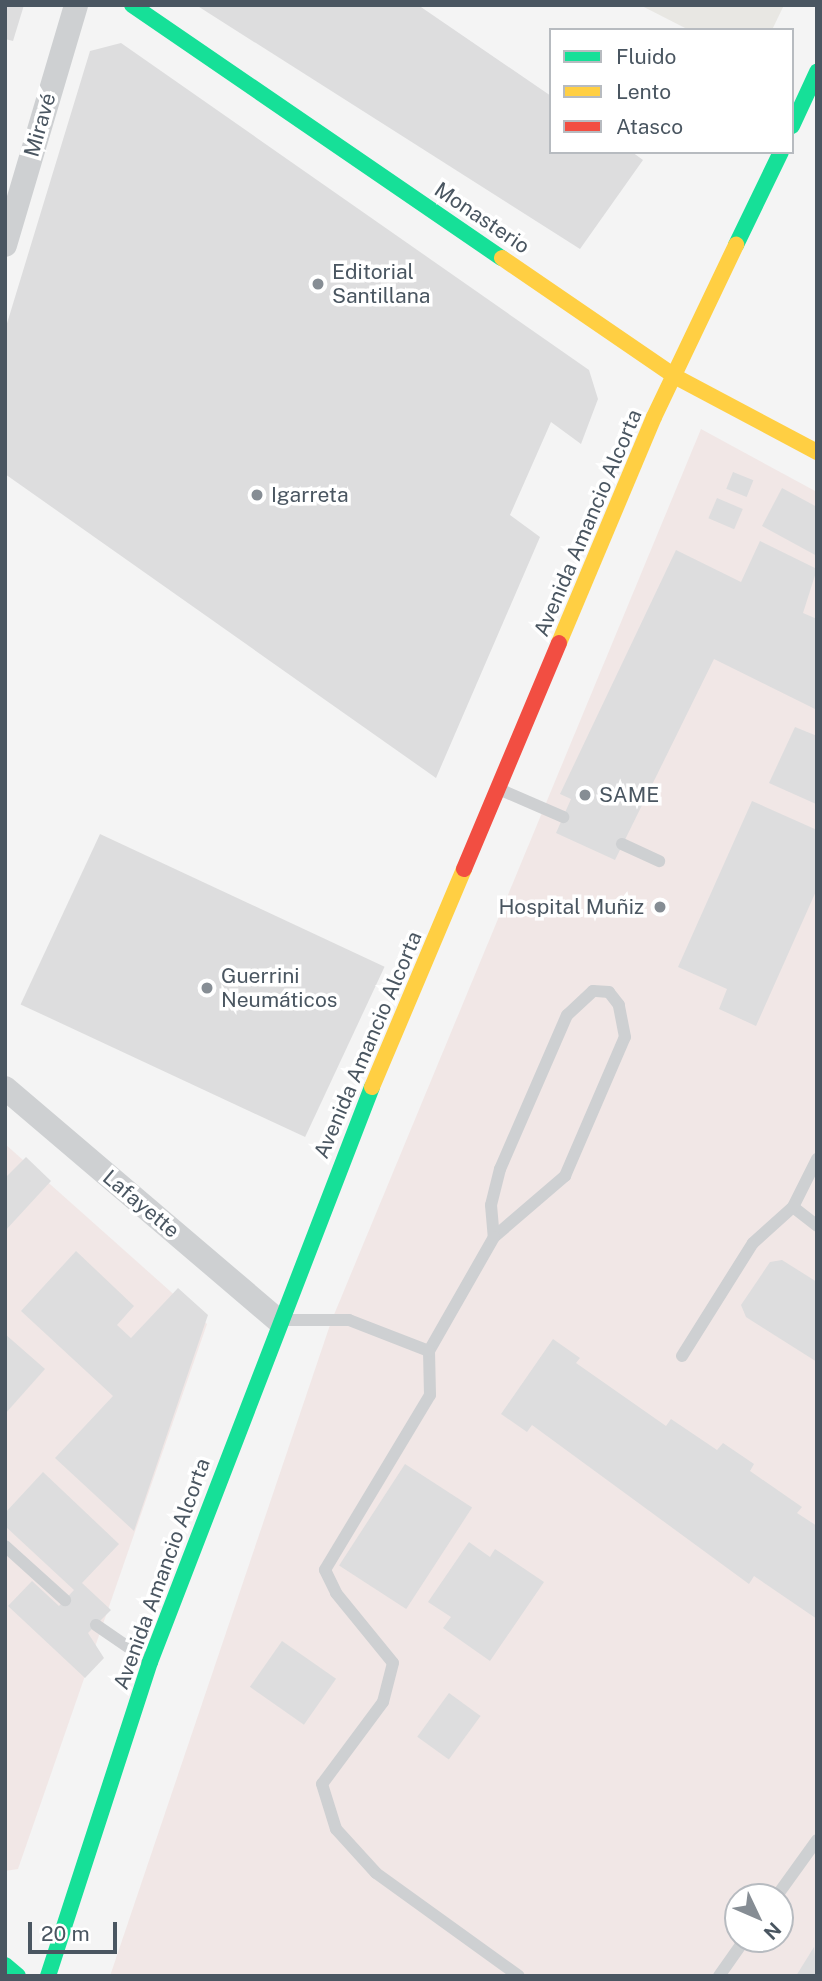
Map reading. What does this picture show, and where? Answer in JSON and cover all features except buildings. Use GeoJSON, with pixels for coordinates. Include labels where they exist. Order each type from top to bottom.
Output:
{"type":"FeatureCollection","features":[{"type":"Feature","properties":{"kind":"main road","name":"Monasterio"},"geometry":{"type":"LineString","coordinates":[[132,5],[676,377],[817,452]]}},
{"type":"Feature","properties":{"kind":"main road"},"geometry":{"type":"LineString","coordinates":[[794,122],[817,72]]}},
{"type":"Feature","properties":{"kind":"main road","name":"Avenida Amancio Alcorta"},"geometry":{"type":"LineString","coordinates":[[48,1976],[150,1662],[278,1320],[654,417],[676,377],[780,154]]}},
{"type":"Feature","properties":{"kind":"main road"},"geometry":{"type":"LineString","coordinates":[[5,1965],[18,1976]]}},
{"type":"Feature","properties":{"kind":"street","name":"Miravé"},"geometry":{"type":"LineString","coordinates":[[5,245],[76,5]]}},
{"type":"Feature","properties":{"kind":"street","name":"Lafayette"},"geometry":{"type":"LineString","coordinates":[[5,1088],[278,1320]]}},
{"type":"Feature","properties":{"kind":"lane"},"geometry":{"type":"LineString","coordinates":[[500,790],[563,817]]}},
{"type":"Feature","properties":{"kind":"lane"},"geometry":{"type":"LineString","coordinates":[[622,845],[659,861]]}},
{"type":"Feature","properties":{"kind":"lane"},"geometry":{"type":"LineString","coordinates":[[494,1237],[491,1206],[500,1169],[567,1015],[593,991],[609,992],[619,1005],[625,1037],[565,1176],[494,1237],[429,1351],[430,1395],[326,1570],[336,1593],[393,1663],[383,1702],[322,1784],[336,1829],[376,1873],[519,1976]]}},
{"type":"Feature","properties":{"kind":"lane"},"geometry":{"type":"LineString","coordinates":[[682,1356],[753,1243],[793,1207],[817,1159]]}},
{"type":"Feature","properties":{"kind":"lane"},"geometry":{"type":"LineString","coordinates":[[793,1207],[817,1226]]}},
{"type":"Feature","properties":{"kind":"lane"},"geometry":{"type":"LineString","coordinates":[[278,1320],[349,1320],[429,1351]]}},
{"type":"Feature","properties":{"kind":"lane"},"geometry":{"type":"LineString","coordinates":[[5,1546],[65,1600]]}},
{"type":"Feature","properties":{"kind":"lane"},"geometry":{"type":"LineString","coordinates":[[96,1625],[150,1662]]}},
{"type":"Feature","properties":{"kind":"lane"},"geometry":{"type":"LineString","coordinates":[[786,1883],[817,1840]]}},
{"type":"Feature","properties":{"kind":"lane"},"geometry":{"type":"LineString","coordinates":[[719,1976],[736,1953]]}},
{"type":"Feature","properties":{"kind":"shaded area"},"geometry":{"type":"Polygon","coordinates":[[[640,5],[784,5],[773,28],[685,28],[640,5]]]}},
{"type":"Feature","properties":{"kind":"shaded area","name":"Hospital Muñiz"},"geometry":{"type":"Polygon","coordinates":[[[701,429],[817,492],[817,1976],[110,1976],[331,1322],[701,429]]]}},
{"type":"Feature","properties":{"kind":"shaded area"},"geometry":{"type":"Polygon","coordinates":[[[5,1144],[207,1324],[18,1869],[5,1871],[5,1144]]]}},
{"type":"Feature","properties":{"kind":"traffic: fast"},"geometry":{"type":"LineString","coordinates":[[132,5],[502,258]]}},
{"type":"Feature","properties":{"kind":"traffic: fast"},"geometry":{"type":"LineString","coordinates":[[794,122],[817,72]]}},
{"type":"Feature","properties":{"kind":"traffic: fast"},"geometry":{"type":"LineString","coordinates":[[736,245],[780,154]]}},
{"type":"Feature","properties":{"kind":"traffic: fast"},"geometry":{"type":"LineString","coordinates":[[48,1976],[150,1662],[372,1087]]}},
{"type":"Feature","properties":{"kind":"traffic: fast"},"geometry":{"type":"LineString","coordinates":[[5,1965],[18,1976]]}},
{"type":"Feature","properties":{"kind":"traffic: slow"},"geometry":{"type":"LineString","coordinates":[[559,643],[654,417],[736,245]]}},
{"type":"Feature","properties":{"kind":"traffic: slow"},"geometry":{"type":"LineString","coordinates":[[502,258],[676,377],[817,452]]}},
{"type":"Feature","properties":{"kind":"traffic: slow"},"geometry":{"type":"LineString","coordinates":[[372,1087],[464,869]]}},
{"type":"Feature","properties":{"kind":"traffic: jam"},"geometry":{"type":"LineString","coordinates":[[464,869],[559,643]]}},
{"type":"Feature","properties":{"kind":"place","name":"Editorial Santillana"},"geometry":{"type":"Point","coordinates":[318,284]}},
{"type":"Feature","properties":{"kind":"place","name":"Igarreta"},"geometry":{"type":"Point","coordinates":[257,495]}},
{"type":"Feature","properties":{"kind":"place","name":"SAME"},"geometry":{"type":"Point","coordinates":[585,795]}},
{"type":"Feature","properties":{"kind":"place","name":"Hospital Muñiz"},"geometry":{"type":"Point","coordinates":[660,907]}},
{"type":"Feature","properties":{"kind":"place","name":"Guerrini Neumáticos"},"geometry":{"type":"Point","coordinates":[207,988]}}]}
